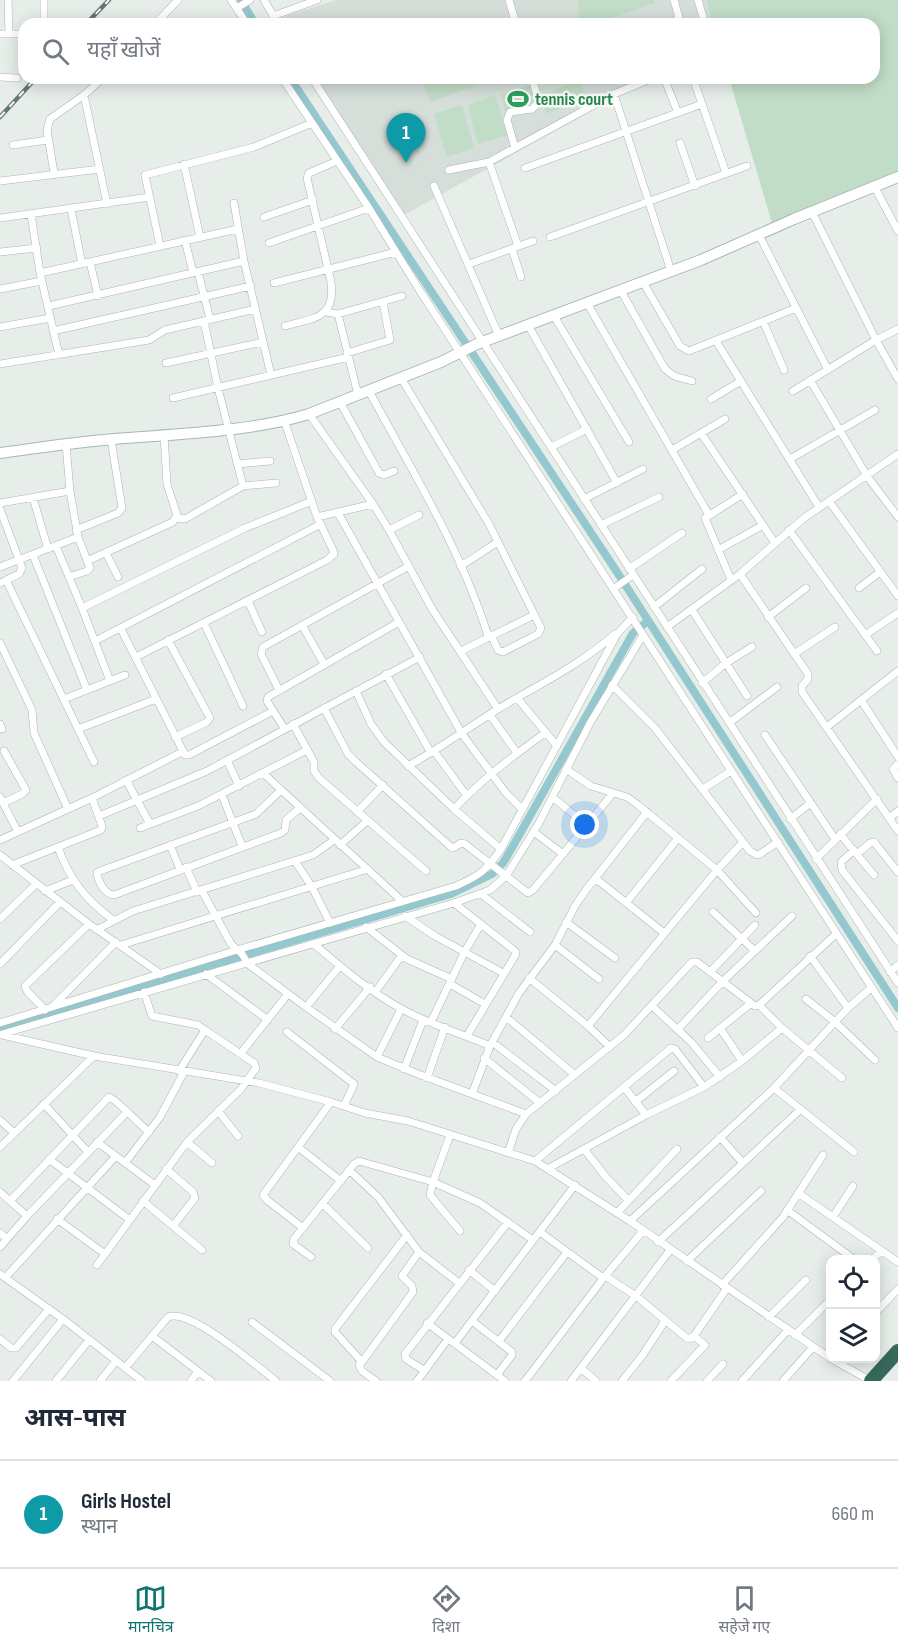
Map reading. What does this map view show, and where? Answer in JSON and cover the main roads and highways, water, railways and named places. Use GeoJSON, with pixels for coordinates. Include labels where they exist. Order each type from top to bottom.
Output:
{"type":"FeatureCollection","features":[{"type":"Feature","properties":{"kind":"highway"},"geometry":{"type":"LineString","coordinates":[[871,1381],[898,1351]]}},
{"type":"Feature","properties":{"kind":"highway"},"geometry":{"type":"LineString","coordinates":[[883,1381],[898,1364]]}},
{"type":"Feature","properties":{"kind":"waterway"},"geometry":{"type":"LineString","coordinates":[[241,0],[252,18]]}},
{"type":"Feature","properties":{"kind":"waterway"},"geometry":{"type":"LineString","coordinates":[[294,84],[615,569],[898,1008]]}},
{"type":"Feature","properties":{"kind":"waterway"},"geometry":{"type":"LineString","coordinates":[[0,1028],[451,894],[492,874],[503,863],[513,846],[633,633],[648,621]]}},
{"type":"Feature","properties":{"kind":"railway"},"geometry":{"type":"LineString","coordinates":[[92,18],[109,0]]}},
{"type":"Feature","properties":{"kind":"railway"},"geometry":{"type":"LineString","coordinates":[[0,117],[30,84]]}},
{"type":"Feature","properties":{"kind":"place","name":"tennis court"},"geometry":{"type":"Point","coordinates":[518,99]}},
{"type":"Feature","properties":{"kind":"place","name":"Girls Hostel"},"geometry":{"type":"Point","coordinates":[406,163]}}]}
